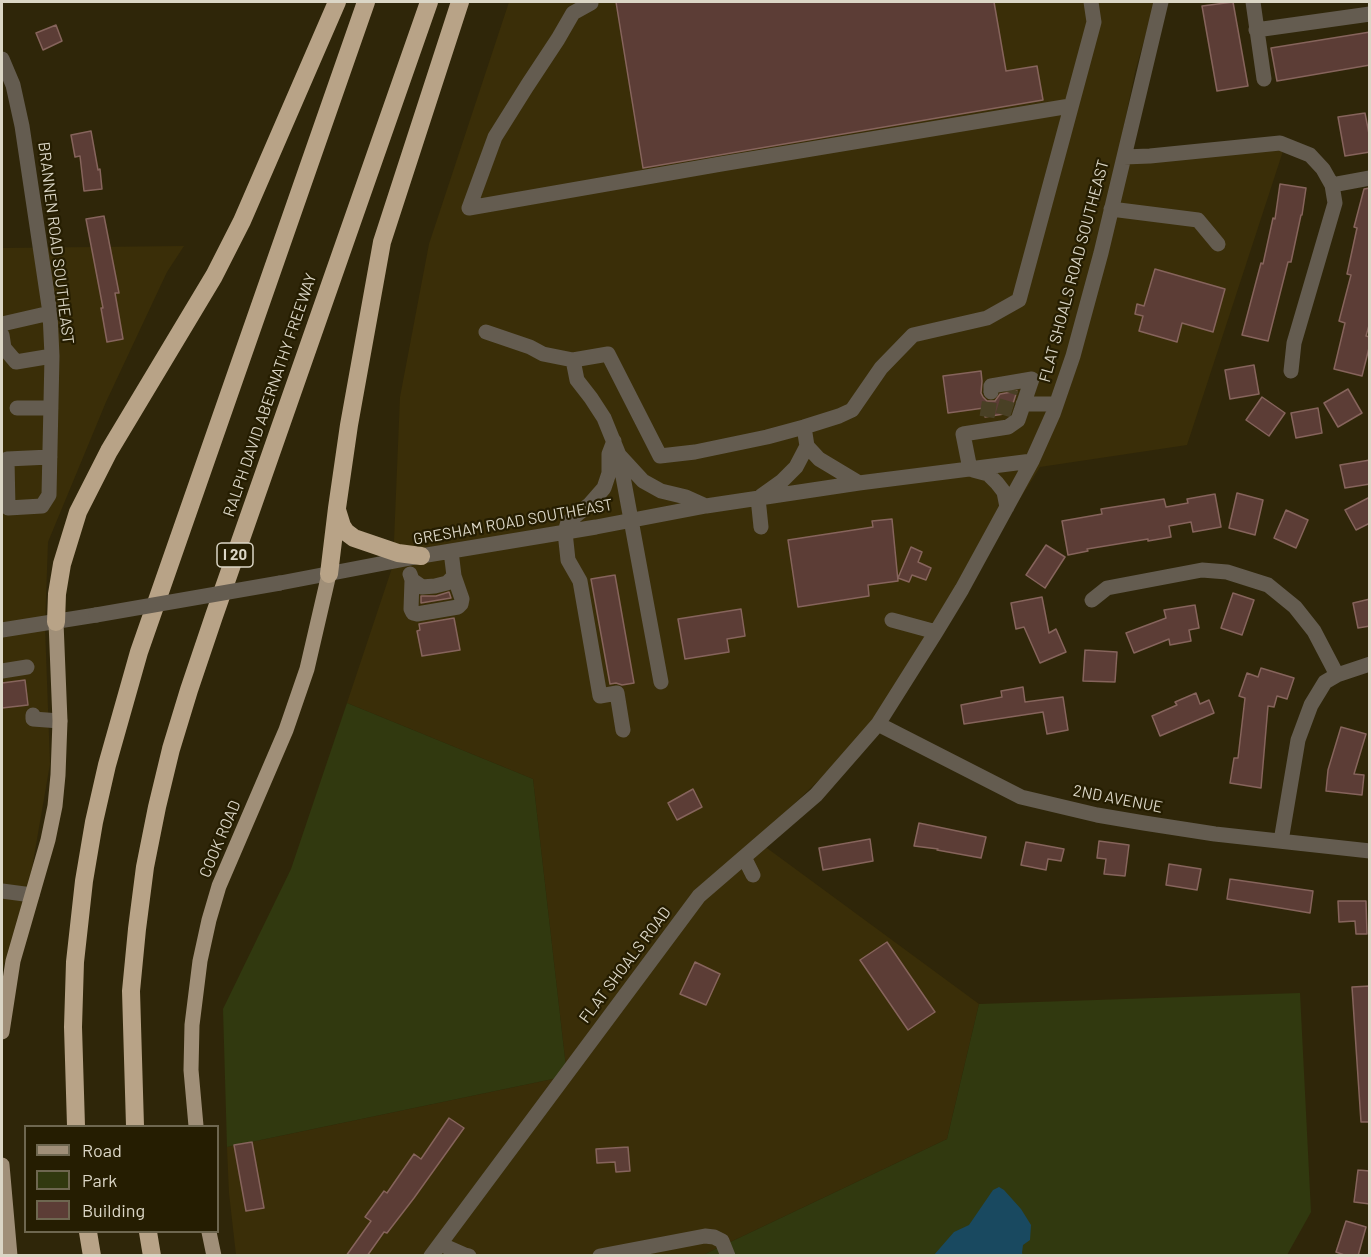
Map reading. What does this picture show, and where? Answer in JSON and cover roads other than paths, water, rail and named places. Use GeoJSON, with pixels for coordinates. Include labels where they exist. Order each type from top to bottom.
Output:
{"type":"FeatureCollection","features":[{"type":"Feature","properties":{"kind":"highway"},"geometry":{"type":"LineString","coordinates":[[56,622],[57,594],[62,564],[78,512],[109,451],[233,240],[337,2]]}},
{"type":"Feature","properties":{"kind":"highway"},"geometry":{"type":"LineString","coordinates":[[76,1125],[73,1028],[75,962],[84,881],[107,765],[139,652],[366,2]]}},
{"type":"Feature","properties":{"kind":"highway","name":"RALPH DAVID ABERNATHY FREEWAY"},"geometry":{"type":"LineString","coordinates":[[135,1125],[132,980],[145,867],[169,758],[217,605],[429,2]]}},
{"type":"Feature","properties":{"kind":"highway"},"geometry":{"type":"LineString","coordinates":[[329,574],[349,425],[382,242],[460,2]]}},
{"type":"Feature","properties":{"kind":"highway"},"geometry":{"type":"LineString","coordinates":[[337,508],[342,526],[354,538],[413,558]]}},
{"type":"Feature","properties":{"kind":"highway"},"geometry":{"type":"LineString","coordinates":[[88,1233],[92,1256]]}},
{"type":"Feature","properties":{"kind":"highway"},"geometry":{"type":"LineString","coordinates":[[148,1233],[152,1256]]}},
{"type":"Feature","properties":{"kind":"main road","name":"COOK ROAD"},"geometry":{"type":"LineString","coordinates":[[196,1125],[191,1070],[192,1025],[200,961],[209,920],[223,877],[286,730],[307,669],[329,574]]}},
{"type":"Feature","properties":{"kind":"main road"},"geometry":{"type":"LineString","coordinates":[[2,1032],[6,969],[32,895],[55,806],[60,721],[56,622]]}},
{"type":"Feature","properties":{"kind":"main road"},"geometry":{"type":"LineString","coordinates":[[2,1165],[10,1256]]}},
{"type":"Feature","properties":{"kind":"main road"},"geometry":{"type":"LineString","coordinates":[[209,1233],[214,1256]]}},
{"type":"Feature","properties":{"kind":"street"},"geometry":{"type":"LineString","coordinates":[[591,2],[573,13],[495,137],[469,208],[1070,106]]}},
{"type":"Feature","properties":{"kind":"street"},"geometry":{"type":"LineString","coordinates":[[486,332],[530,347],[543,354],[573,360],[608,354],[660,456],[729,445],[804,427],[852,410],[881,368],[913,335],[987,318],[1019,300],[1094,22],[1091,2]]}},
{"type":"Feature","properties":{"kind":"street"},"geometry":{"type":"LineString","coordinates":[[1148,2],[1155,25]]}},
{"type":"Feature","properties":{"kind":"street","name":"FLAT SHOALS ROAD SOUTHEAST"},"geometry":{"type":"LineString","coordinates":[[878,723],[936,632],[1007,507],[1032,461],[1056,404],[1073,356],[1101,253],[1161,2]]}},
{"type":"Feature","properties":{"kind":"street"},"geometry":{"type":"LineString","coordinates":[[1253,2],[1264,79]]}},
{"type":"Feature","properties":{"kind":"street"},"geometry":{"type":"LineString","coordinates":[[1256,30],[1370,14]]}},
{"type":"Feature","properties":{"kind":"street","name":"BRANNEN ROAD SOUTHEAST"},"geometry":{"type":"LineString","coordinates":[[2,59],[13,85],[21,118],[50,313],[52,356],[50,457],[49,495],[42,506],[8,507],[7,459],[50,457]]}},
{"type":"Feature","properties":{"kind":"street"},"geometry":{"type":"LineString","coordinates":[[1124,157],[1280,143],[1310,154],[1323,169],[1332,185],[1335,203],[1294,344],[1291,371]]}},
{"type":"Feature","properties":{"kind":"street"},"geometry":{"type":"LineString","coordinates":[[1332,185],[1370,178]]}},
{"type":"Feature","properties":{"kind":"street"},"geometry":{"type":"LineString","coordinates":[[1111,209],[1198,220],[1218,244]]}},
{"type":"Feature","properties":{"kind":"street"},"geometry":{"type":"LineString","coordinates":[[2,324],[50,313]]}},
{"type":"Feature","properties":{"kind":"street"},"geometry":{"type":"LineString","coordinates":[[2,335],[4,348],[16,362],[52,356]]}},
{"type":"Feature","properties":{"kind":"street"},"geometry":{"type":"LineString","coordinates":[[573,360],[577,380],[604,418],[616,448],[661,682]]}},
{"type":"Feature","properties":{"kind":"street"},"geometry":{"type":"LineString","coordinates":[[991,392],[992,386],[1012,385],[1032,379],[1018,420],[1008,427],[994,422],[963,434],[970,469],[987,474],[997,483],[1004,492],[1007,507]]}},
{"type":"Feature","properties":{"kind":"street"},"geometry":{"type":"LineString","coordinates":[[1023,404],[1056,404]]}},
{"type":"Feature","properties":{"kind":"street"},"geometry":{"type":"LineString","coordinates":[[16,408],[51,408]]}},
{"type":"Feature","properties":{"kind":"street"},"geometry":{"type":"LineString","coordinates":[[804,427],[807,446],[819,459],[859,483]]}},
{"type":"Feature","properties":{"kind":"street"},"geometry":{"type":"LineString","coordinates":[[761,527],[758,498],[782,481],[796,467],[807,446]]}},
{"type":"Feature","properties":{"kind":"street"},"geometry":{"type":"LineString","coordinates":[[616,448],[643,481],[661,491],[686,497],[706,506]]}},
{"type":"Feature","properties":{"kind":"street"},"geometry":{"type":"LineString","coordinates":[[616,448],[609,454],[609,473],[604,488],[590,504],[568,522],[565,532],[568,560],[580,581],[600,696],[617,693],[623,730]]}},
{"type":"Feature","properties":{"kind":"street","name":"GRESHAM ROAD SOUTHEAST"},"geometry":{"type":"LineString","coordinates":[[2,630],[280,583],[706,506],[859,483],[1032,461]]}},
{"type":"Feature","properties":{"kind":"street"},"geometry":{"type":"LineString","coordinates":[[413,558],[411,609],[413,613],[458,607],[462,599],[454,576],[451,551]]}},
{"type":"Feature","properties":{"kind":"street"},"geometry":{"type":"LineString","coordinates":[[1092,600],[1107,588],[1202,570],[1227,572],[1268,585],[1295,607],[1314,630],[1337,675]]}},
{"type":"Feature","properties":{"kind":"street"},"geometry":{"type":"LineString","coordinates":[[412,580],[422,587],[435,586],[447,583],[454,576]]}},
{"type":"Feature","properties":{"kind":"street"},"geometry":{"type":"LineString","coordinates":[[892,620],[936,632]]}},
{"type":"Feature","properties":{"kind":"street"},"geometry":{"type":"LineString","coordinates":[[1281,841],[1299,741],[1311,705],[1325,682],[1337,675],[1370,664]]}},
{"type":"Feature","properties":{"kind":"street"},"geometry":{"type":"LineString","coordinates":[[2,671],[27,668]]}},
{"type":"Feature","properties":{"kind":"street"},"geometry":{"type":"LineString","coordinates":[[29,718],[60,721]]}},
{"type":"Feature","properties":{"kind":"street","name":"2ND AVENUE"},"geometry":{"type":"LineString","coordinates":[[878,723],[1021,797],[1097,815],[1144,823],[1370,851]]}},
{"type":"Feature","properties":{"kind":"street","name":"FLAT SHOALS ROAD"},"geometry":{"type":"LineString","coordinates":[[436,1250],[699,896],[816,795],[878,723]]}},
{"type":"Feature","properties":{"kind":"street"},"geometry":{"type":"LineString","coordinates":[[744,857],[753,875]]}},
{"type":"Feature","properties":{"kind":"street"},"geometry":{"type":"LineString","coordinates":[[2,891],[32,895]]}},
{"type":"Feature","properties":{"kind":"street"},"geometry":{"type":"LineString","coordinates":[[600,1256],[705,1236],[722,1241],[728,1256]]}},
{"type":"Feature","properties":{"kind":"street"},"geometry":{"type":"LineString","coordinates":[[436,1250],[469,1256]]}},
{"type":"Feature","properties":{"kind":"water"},"geometry":{"type":"Polygon","coordinates":[[[999,1187],[1021,1209],[1031,1225],[1030,1240],[1023,1245],[1023,1255],[934,1255],[954,1232],[969,1225],[993,1190],[999,1187]]]}},
{"type":"Feature","properties":{"kind":"tunnel"},"geometry":{"type":"LineString","coordinates":[[1003,415],[1011,389]]}},
{"type":"Feature","properties":{"kind":"tunnel"},"geometry":{"type":"LineString","coordinates":[[987,417],[991,392]]}}]}
